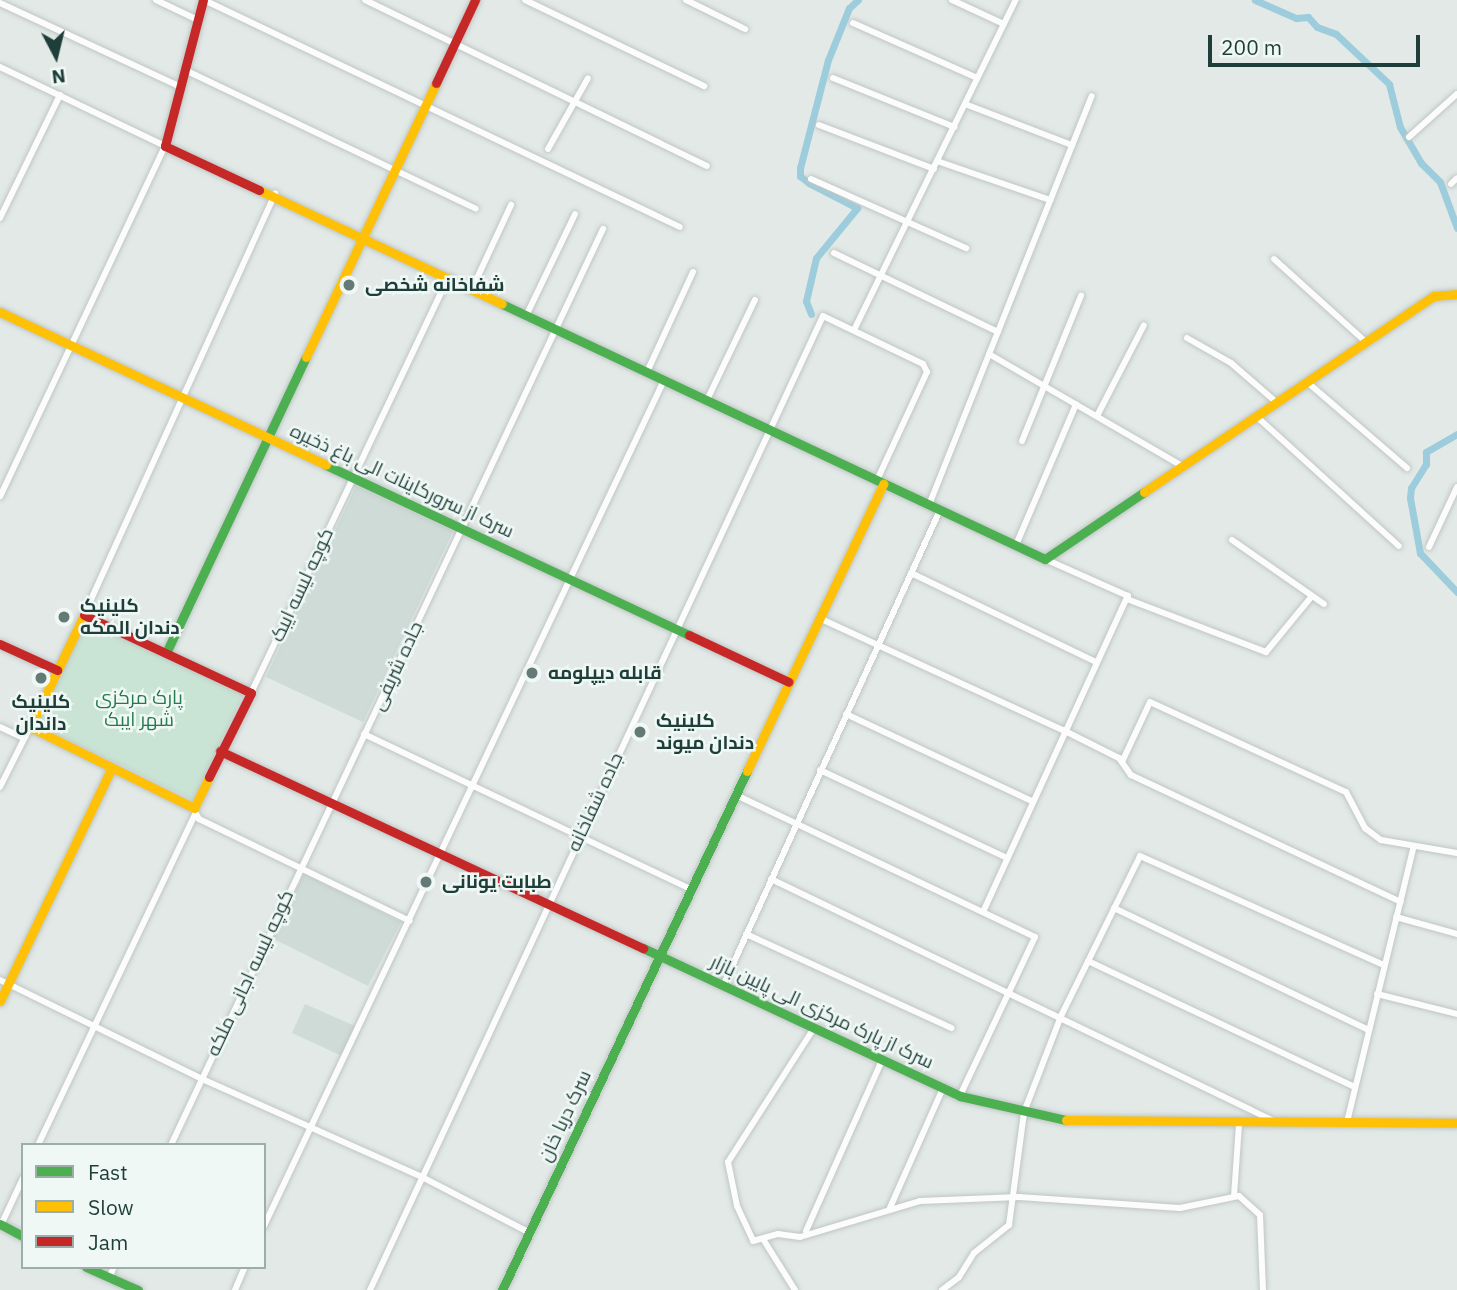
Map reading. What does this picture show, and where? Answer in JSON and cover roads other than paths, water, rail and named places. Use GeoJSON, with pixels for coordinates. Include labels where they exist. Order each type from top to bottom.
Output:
{"type":"FeatureCollection","features":[{"type":"Feature","properties":{"kind":"street"},"geometry":{"type":"LineString","coordinates":[[156,0],[198,20]]}},
{"type":"Feature","properties":{"kind":"street"},"geometry":{"type":"LineString","coordinates":[[0,496],[74,346],[165,146],[203,0],[423,108],[680,227]]}},
{"type":"Feature","properties":{"kind":"street"},"geometry":{"type":"LineString","coordinates":[[365,0],[707,166]]}},
{"type":"Feature","properties":{"kind":"street"},"geometry":{"type":"LineString","coordinates":[[166,653],[475,0]]}},
{"type":"Feature","properties":{"kind":"street"},"geometry":{"type":"LineString","coordinates":[[525,0],[704,86]]}},
{"type":"Feature","properties":{"kind":"street"},"geometry":{"type":"LineString","coordinates":[[686,0],[745,29]]}},
{"type":"Feature","properties":{"kind":"street"},"geometry":{"type":"LineString","coordinates":[[952,0],[1004,24]]}},
{"type":"Feature","properties":{"kind":"street"},"geometry":{"type":"LineString","coordinates":[[880,482],[927,372],[923,364],[854,330],[1016,0]]}},
{"type":"Feature","properties":{"kind":"street"},"geometry":{"type":"LineString","coordinates":[[0,4],[181,87]]}},
{"type":"Feature","properties":{"kind":"street"},"geometry":{"type":"LineString","coordinates":[[853,23],[977,78]]}},
{"type":"Feature","properties":{"kind":"street"},"geometry":{"type":"LineString","coordinates":[[0,67],[165,146],[275,193],[555,330],[1127,599],[1266,652],[1312,596]]}},
{"type":"Feature","properties":{"kind":"street"},"geometry":{"type":"LineString","coordinates":[[185,70],[476,209]]}},
{"type":"Feature","properties":{"kind":"street"},"geometry":{"type":"LineString","coordinates":[[548,149],[588,78]]}},
{"type":"Feature","properties":{"kind":"street"},"geometry":{"type":"LineString","coordinates":[[833,78],[954,127]]}},
{"type":"Feature","properties":{"kind":"street"},"geometry":{"type":"LineString","coordinates":[[1409,136],[1457,94]]}},
{"type":"Feature","properties":{"kind":"street"},"geometry":{"type":"LineString","coordinates":[[0,218],[60,95]]}},
{"type":"Feature","properties":{"kind":"street"},"geometry":{"type":"LineString","coordinates":[[929,505],[1092,96]]}},
{"type":"Feature","properties":{"kind":"street"},"geometry":{"type":"LineString","coordinates":[[965,104],[1072,145]]}},
{"type":"Feature","properties":{"kind":"street"},"geometry":{"type":"LineString","coordinates":[[819,125],[934,169]]}},
{"type":"Feature","properties":{"kind":"street"},"geometry":{"type":"LineString","coordinates":[[937,161],[1050,200]]}},
{"type":"Feature","properties":{"kind":"street"},"geometry":{"type":"LineString","coordinates":[[1451,184],[1457,178]]}},
{"type":"Feature","properties":{"kind":"street"},"geometry":{"type":"LineString","coordinates":[[811,179],[965,248]]}},
{"type":"Feature","properties":{"kind":"street"},"geometry":{"type":"LineString","coordinates":[[0,787],[84,615],[180,396],[275,193]]}},
{"type":"Feature","properties":{"kind":"street"},"geometry":{"type":"LineString","coordinates":[[472,289],[511,205]]}},
{"type":"Feature","properties":{"kind":"street"},"geometry":{"type":"LineString","coordinates":[[526,316],[575,214]]}},
{"type":"Feature","properties":{"kind":"street","name":"جاده شریفی"},"geometry":{"type":"LineString","coordinates":[[329,802],[365,734],[603,229]]}},
{"type":"Feature","properties":{"kind":"street"},"geometry":{"type":"LineString","coordinates":[[834,253],[998,332]]}},
{"type":"Feature","properties":{"kind":"street"},"geometry":{"type":"LineString","coordinates":[[1274,259],[1366,342]]}},
{"type":"Feature","properties":{"kind":"street"},"geometry":{"type":"LineString","coordinates":[[647,372],[693,272]]}},
{"type":"Feature","properties":{"kind":"street","name":"کوچه لیسه ایبک"},"geometry":{"type":"LineString","coordinates":[[251,693],[448,278]]}},
{"type":"Feature","properties":{"kind":"street"},"geometry":{"type":"LineString","coordinates":[[1045,559],[1434,296],[1457,294]]}},
{"type":"Feature","properties":{"kind":"street"},"geometry":{"type":"LineString","coordinates":[[1021,441],[1081,296]]}},
{"type":"Feature","properties":{"kind":"street"},"geometry":{"type":"LineString","coordinates":[[707,400],[755,300]]}},
{"type":"Feature","properties":{"kind":"street","name":"سرک از سرورکاینات الی باغ ذخیره"},"geometry":{"type":"LineString","coordinates":[[0,312],[789,682]]}},
{"type":"Feature","properties":{"kind":"street","name":"جاده شفاخانه"},"geometry":{"type":"LineString","coordinates":[[370,1290],[578,837],[772,430],[822,318],[854,330]]}},
{"type":"Feature","properties":{"kind":"street"},"geometry":{"type":"LineString","coordinates":[[1097,416],[1144,325]]}},
{"type":"Feature","properties":{"kind":"street"},"geometry":{"type":"LineString","coordinates":[[1187,338],[1231,363],[1276,402]]}},
{"type":"Feature","properties":{"kind":"street"},"geometry":{"type":"LineString","coordinates":[[989,354],[1182,466]]}},
{"type":"Feature","properties":{"kind":"street"},"geometry":{"type":"LineString","coordinates":[[266,1222],[664,380]]}},
{"type":"Feature","properties":{"kind":"street"},"geometry":{"type":"LineString","coordinates":[[1307,382],[1407,468]]}},
{"type":"Feature","properties":{"kind":"street"},"geometry":{"type":"LineString","coordinates":[[1016,545],[1076,404]]}},
{"type":"Feature","properties":{"kind":"street"},"geometry":{"type":"LineString","coordinates":[[1256,416],[1399,546]]}},
{"type":"Feature","properties":{"kind":"street","name":"سرک دریا خان"},"geometry":{"type":"LineString","coordinates":[[502,1290],[819,618],[880,482]]}},
{"type":"Feature","properties":{"kind":"street"},"geometry":{"type":"LineString","coordinates":[[1429,547],[1457,487]]}},
{"type":"Feature","properties":{"kind":"street"},"geometry":{"type":"LineString","coordinates":[[723,986],[940,510]]}},
{"type":"Feature","properties":{"kind":"street"},"geometry":{"type":"LineString","coordinates":[[1232,540],[1324,604]]}},
{"type":"Feature","properties":{"kind":"street"},"geometry":{"type":"LineString","coordinates":[[911,573],[1096,662]]}},
{"type":"Feature","properties":{"kind":"street"},"geometry":{"type":"LineString","coordinates":[[983,912],[1063,730],[1127,599]]}},
{"type":"Feature","properties":{"kind":"street"},"geometry":{"type":"LineString","coordinates":[[39,1143],[195,811],[220,751],[251,693],[84,615]]}},
{"type":"Feature","properties":{"kind":"street"},"geometry":{"type":"LineString","coordinates":[[819,618],[1063,730],[1122,762],[1131,775],[1401,902]]}},
{"type":"Feature","properties":{"kind":"street"},"geometry":{"type":"LineString","coordinates":[[0,644],[57,670]]}},
{"type":"Feature","properties":{"kind":"street"},"geometry":{"type":"LineString","coordinates":[[1122,762],[1150,702],[1346,792],[1365,828],[1381,840],[1457,853]]}},
{"type":"Feature","properties":{"kind":"street"},"geometry":{"type":"LineString","coordinates":[[846,714],[1032,801]]}},
{"type":"Feature","properties":{"kind":"street"},"geometry":{"type":"LineString","coordinates":[[0,727],[24,738]]}},
{"type":"Feature","properties":{"kind":"street"},"geometry":{"type":"LineString","coordinates":[[30,727],[410,921]]}},
{"type":"Feature","properties":{"kind":"street"},"geometry":{"type":"LineString","coordinates":[[365,734],[691,889]]}},
{"type":"Feature","properties":{"kind":"street","name":"سرک از پارک مرکزی الی پایین بازار"},"geometry":{"type":"LineString","coordinates":[[220,751],[960,1096],[1024,1112],[1113,1124],[1454,1124]]}},
{"type":"Feature","properties":{"kind":"street"},"geometry":{"type":"LineString","coordinates":[[0,1000],[4,982],[112,767]]}},
{"type":"Feature","properties":{"kind":"street"},"geometry":{"type":"LineString","coordinates":[[820,770],[1007,858]]}},
{"type":"Feature","properties":{"kind":"street"},"geometry":{"type":"LineString","coordinates":[[736,795],[1035,937],[960,1096]]}},
{"type":"Feature","properties":{"kind":"street","name":"کوچه لیسه اجانی ملکه"},"geometry":{"type":"LineString","coordinates":[[172,1143],[329,802]]}},
{"type":"Feature","properties":{"kind":"street"},"geometry":{"type":"LineString","coordinates":[[1347,1122],[1414,846]]}},
{"type":"Feature","properties":{"kind":"street"},"geometry":{"type":"LineString","coordinates":[[942,1290],[958,1277],[974,1253],[1009,1225],[1024,1112],[1061,1016],[1140,856],[1384,965]]}},
{"type":"Feature","properties":{"kind":"street"},"geometry":{"type":"LineString","coordinates":[[771,879],[1010,991],[1277,1123]]}},
{"type":"Feature","properties":{"kind":"street"},"geometry":{"type":"LineString","coordinates":[[1114,908],[1369,1030]]}},
{"type":"Feature","properties":{"kind":"street"},"geometry":{"type":"LineString","coordinates":[[1396,917],[1457,934]]}},
{"type":"Feature","properties":{"kind":"street"},"geometry":{"type":"LineString","coordinates":[[746,934],[951,1028]]}},
{"type":"Feature","properties":{"kind":"street"},"geometry":{"type":"LineString","coordinates":[[1088,961],[1355,1087]]}},
{"type":"Feature","properties":{"kind":"street"},"geometry":{"type":"LineString","coordinates":[[4,982],[202,1079],[422,1177],[530,1233]]}},
{"type":"Feature","properties":{"kind":"street"},"geometry":{"type":"LineString","coordinates":[[1377,994],[1457,1014]]}},
{"type":"Feature","properties":{"kind":"street"},"geometry":{"type":"LineString","coordinates":[[814,1028],[729,1162],[737,1206],[753,1241],[778,1234],[800,1237],[806,1231],[882,1060]]}},
{"type":"Feature","properties":{"kind":"street"},"geometry":{"type":"LineString","coordinates":[[889,1210],[943,1088]]}},
{"type":"Feature","properties":{"kind":"street"},"geometry":{"type":"LineString","coordinates":[[1234,1196],[1238,1124]]}},
{"type":"Feature","properties":{"kind":"street"},"geometry":{"type":"LineString","coordinates":[[21,1182],[0,1224],[21,1235]]}},
{"type":"Feature","properties":{"kind":"street"},"geometry":{"type":"LineString","coordinates":[[806,1231],[920,1201],[1014,1199],[1180,1208],[1217,1203],[1234,1196]]}},
{"type":"Feature","properties":{"kind":"street"},"geometry":{"type":"LineString","coordinates":[[1234,1196],[1260,1215],[1263,1290]]}},
{"type":"Feature","properties":{"kind":"street"},"geometry":{"type":"LineString","coordinates":[[763,1239],[795,1290]]}},
{"type":"Feature","properties":{"kind":"street"},"geometry":{"type":"LineString","coordinates":[[90,1269],[138,1290]]}},
{"type":"Feature","properties":{"kind":"street"},"geometry":{"type":"LineString","coordinates":[[109,1278],[113,1269]]}},
{"type":"Feature","properties":{"kind":"street"},"geometry":{"type":"LineString","coordinates":[[235,1290],[244,1269]]}},
{"type":"Feature","properties":{"kind":"waterway"},"geometry":{"type":"LineString","coordinates":[[811,314],[806,301],[816,258],[857,208],[809,183],[800,176],[800,168],[828,60],[849,8],[858,0]]}},
{"type":"Feature","properties":{"kind":"waterway"},"geometry":{"type":"LineString","coordinates":[[1255,0],[1296,18],[1308,17],[1317,27],[1336,34],[1389,84],[1400,127],[1421,163],[1440,182],[1457,228]]}},
{"type":"Feature","properties":{"kind":"waterway"},"geometry":{"type":"LineString","coordinates":[[1457,434],[1426,452],[1426,464],[1411,488],[1410,498],[1420,553],[1457,592]]}},
{"type":"Feature","properties":{"kind":"place","name":"شفاخانه شخصی"},"geometry":{"type":"Point","coordinates":[349,285]}},
{"type":"Feature","properties":{"kind":"place","name":"کلینیک دندان المکه"},"geometry":{"type":"Point","coordinates":[64,617]}},
{"type":"Feature","properties":{"kind":"place","name":"قابله دیپلومه"},"geometry":{"type":"Point","coordinates":[532,673]}},
{"type":"Feature","properties":{"kind":"place","name":"کلینیک داندان"},"geometry":{"type":"Point","coordinates":[41,678]}},
{"type":"Feature","properties":{"kind":"place","name":"کلینیک دندان میوند"},"geometry":{"type":"Point","coordinates":[640,732]}},
{"type":"Feature","properties":{"kind":"place","name":"طبابت یونانی"},"geometry":{"type":"Point","coordinates":[426,882]}},
{"type":"Feature","properties":{"kind":"park label","name":"پارک مرکزی شهر ایبک"},"geometry":{"type":"Point","coordinates":[139,709]}}]}
